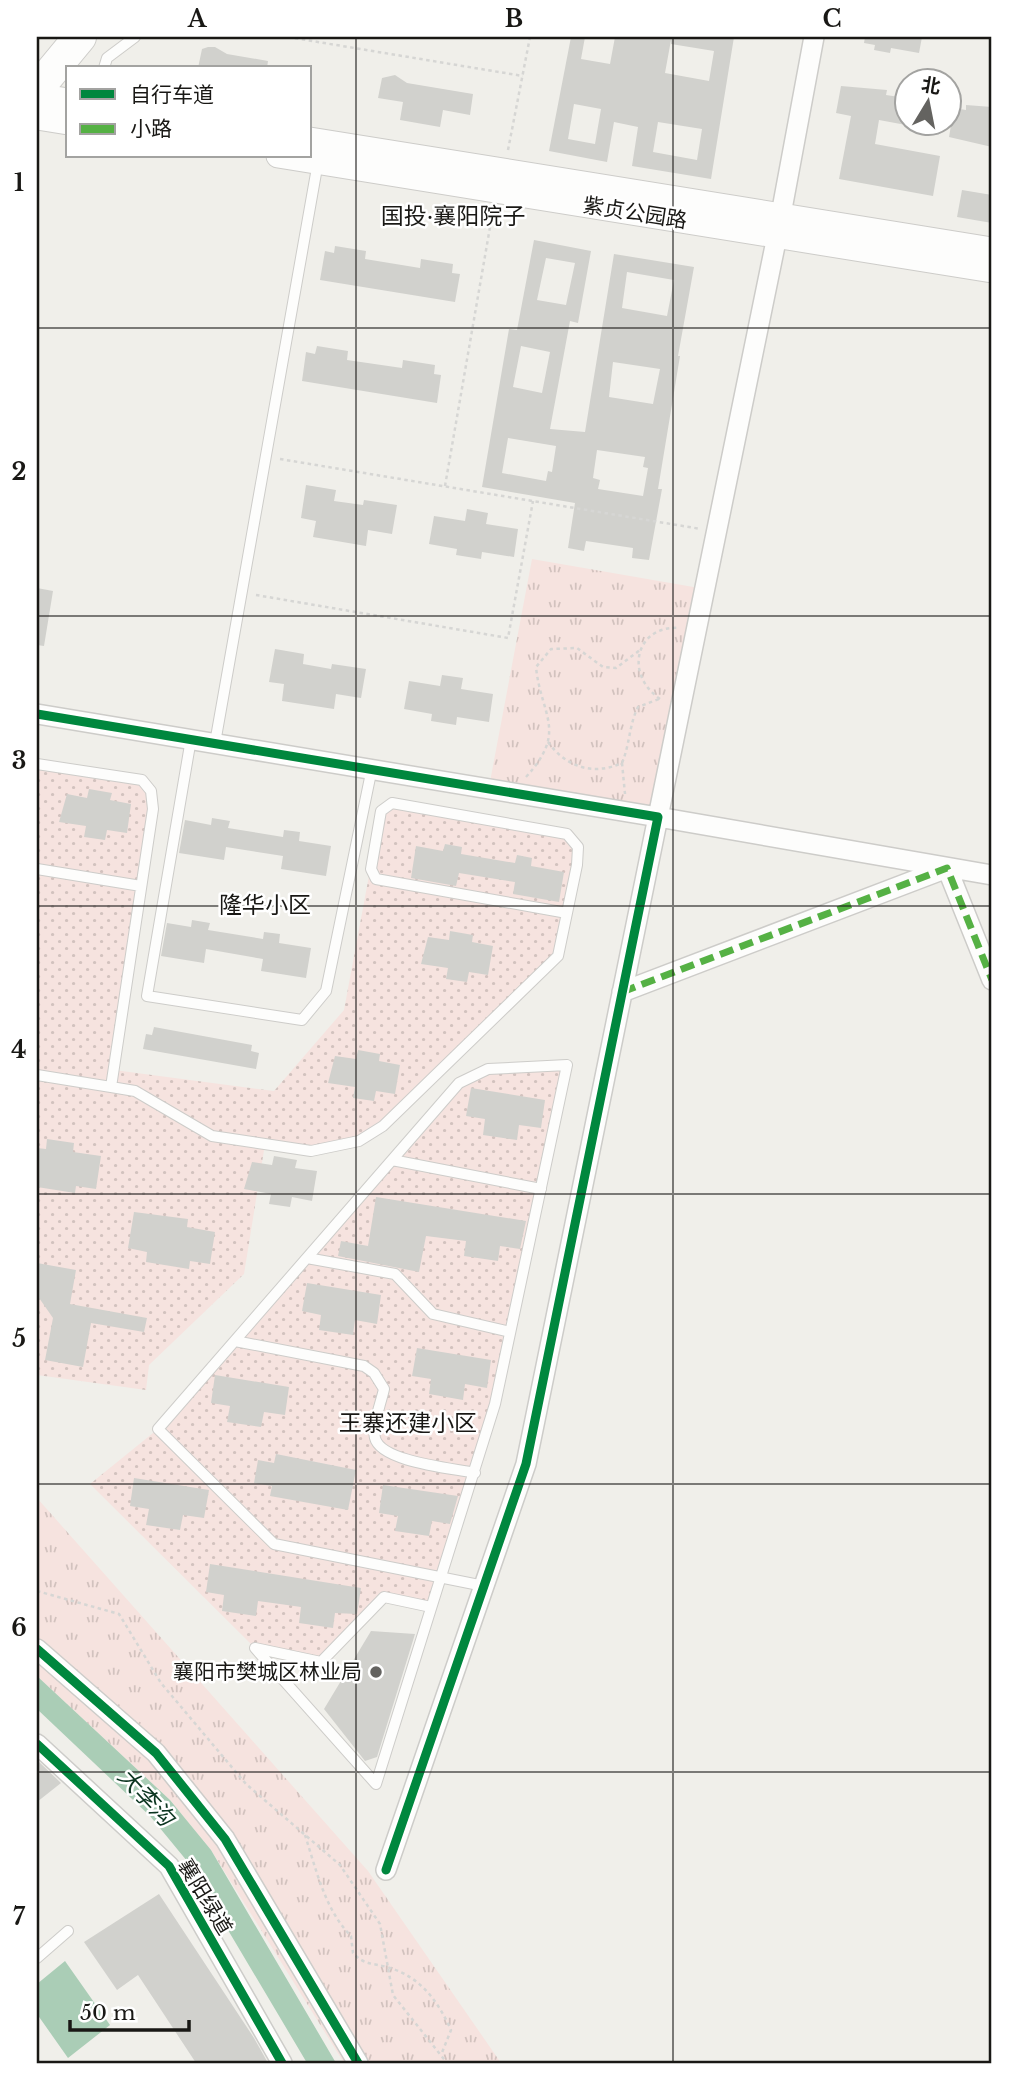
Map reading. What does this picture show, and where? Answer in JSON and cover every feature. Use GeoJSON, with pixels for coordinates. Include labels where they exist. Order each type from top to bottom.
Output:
{"type":"FeatureCollection","features":[{"type":"Feature","properties":{"kind":"highway"},"geometry":{"type":"LineString","coordinates":[[37,89],[80,37]]}},
{"type":"Feature","properties":{"kind":"street"},"geometry":{"type":"LineString","coordinates":[[386,1870],[526,1464],[779,226],[814,37]]}},
{"type":"Feature","properties":{"kind":"street"},"geometry":{"type":"LineString","coordinates":[[37,96],[66,100]]}},
{"type":"Feature","properties":{"kind":"street"},"geometry":{"type":"LineString","coordinates":[[37,118],[66,123]]}},
{"type":"Feature","properties":{"kind":"street","name":"紫贞公园路"},"geometry":{"type":"LineString","coordinates":[[312,139],[500,181]]}},
{"type":"Feature","properties":{"kind":"street","name":"紫贞公园路"},"geometry":{"type":"LineString","coordinates":[[291,158],[500,181],[779,226],[992,271]]}},
{"type":"Feature","properties":{"kind":"street","name":"紫贞公园路"},"geometry":{"type":"LineString","coordinates":[[779,226],[992,249]]}},
{"type":"Feature","properties":{"kind":"street"},"geometry":{"type":"LineString","coordinates":[[37,714],[511,791],[992,875]]}},
{"type":"Feature","properties":{"kind":"street"},"geometry":{"type":"LineString","coordinates":[[947,868],[992,980]]}},
{"type":"Feature","properties":{"kind":"street"},"geometry":{"type":"LineString","coordinates":[[622,992],[947,868]]}},
{"type":"Feature","properties":{"kind":"street"},"geometry":{"type":"LineString","coordinates":[[37,1649],[156,1754],[225,1839],[358,2063]]}},
{"type":"Feature","properties":{"kind":"street","name":"襄阳绿道"},"geometry":{"type":"LineString","coordinates":[[37,1744],[169,1867],[282,2063]]}},
{"type":"Feature","properties":{"kind":"lane"},"geometry":{"type":"LineString","coordinates":[[105,66],[107,58],[135,37]]}},
{"type":"Feature","properties":{"kind":"lane"},"geometry":{"type":"LineString","coordinates":[[215,743],[318,162]]}},
{"type":"Feature","properties":{"kind":"lane"},"geometry":{"type":"LineString","coordinates":[[191,739],[147,996],[302,1020],[326,990],[372,768]]}},
{"type":"Feature","properties":{"kind":"lane"},"geometry":{"type":"LineString","coordinates":[[37,764],[142,780],[151,791],[153,809],[111,1087]]}},
{"type":"Feature","properties":{"kind":"lane"},"geometry":{"type":"LineString","coordinates":[[37,1075],[135,1091],[212,1136],[311,1151],[359,1141],[383,1126],[558,956],[567,914],[578,847],[567,834],[392,803],[381,811],[371,869],[376,879],[567,914]]}},
{"type":"Feature","properties":{"kind":"lane"},"geometry":{"type":"LineString","coordinates":[[37,869],[142,886]]}},
{"type":"Feature","properties":{"kind":"lane"},"geometry":{"type":"LineString","coordinates":[[431,1607],[384,1597],[321,1662],[255,1648],[376,1784],[411,1671],[431,1607],[440,1578],[475,1473],[510,1332],[568,1065],[488,1069],[459,1083],[158,1429],[274,1544],[440,1578],[485,1587]]}},
{"type":"Feature","properties":{"kind":"lane"},"geometry":{"type":"LineString","coordinates":[[392,1160],[541,1189]]}},
{"type":"Feature","properties":{"kind":"lane"},"geometry":{"type":"LineString","coordinates":[[307,1258],[395,1274],[433,1314],[510,1332]]}},
{"type":"Feature","properties":{"kind":"lane"},"geometry":{"type":"LineString","coordinates":[[235,1341],[364,1366],[374,1373],[384,1390],[375,1436],[380,1447],[395,1457],[475,1473]]}},
{"type":"Feature","properties":{"kind":"lane"},"geometry":{"type":"LineString","coordinates":[[37,1958],[68,1931]]}},
{"type":"Feature","properties":{"kind":"path"},"geometry":{"type":"LineString","coordinates":[[288,37],[523,76]]}},
{"type":"Feature","properties":{"kind":"path"},"geometry":{"type":"LineString","coordinates":[[445,486],[500,181],[530,37]]}},
{"type":"Feature","properties":{"kind":"path"},"geometry":{"type":"LineString","coordinates":[[266,456],[716,532]]}},
{"type":"Feature","properties":{"kind":"path"},"geometry":{"type":"LineString","coordinates":[[242,593],[508,638],[533,501]]}},
{"type":"Feature","properties":{"kind":"path"},"geometry":{"type":"LineString","coordinates":[[511,791],[538,764],[548,742],[551,726],[546,701],[538,685],[536,667],[551,649],[577,648],[603,667],[616,668],[640,650],[655,634],[674,627],[696,629]]}},
{"type":"Feature","properties":{"kind":"path"},"geometry":{"type":"LineString","coordinates":[[640,650],[637,668],[644,687],[659,699],[681,704]]}},
{"type":"Feature","properties":{"kind":"path"},"geometry":{"type":"LineString","coordinates":[[636,813],[628,805],[622,785],[622,763],[632,737],[631,721],[638,707],[659,699]]}},
{"type":"Feature","properties":{"kind":"path"},"geometry":{"type":"LineString","coordinates":[[548,742],[560,758],[587,769],[608,769],[622,763]]}},
{"type":"Feature","properties":{"kind":"path"},"geometry":{"type":"LineString","coordinates":[[37,1591],[119,1614],[160,1683],[246,1784],[340,1865],[380,1924],[393,1995],[447,2063]]}},
{"type":"Feature","properties":{"kind":"path"},"geometry":{"type":"LineString","coordinates":[[305,1835],[335,1914],[352,1936],[353,1953],[363,1963],[388,1967],[413,1979],[438,2001],[451,2030],[441,2056]]}},
{"type":"Feature","properties":{"kind":"green space"},"geometry":{"type":"Polygon","coordinates":[[[532,559],[705,589],[658,817],[489,787],[532,559]]]}},
{"type":"Feature","properties":{"kind":"green space"},"geometry":{"type":"Polygon","coordinates":[[[37,764],[142,780],[151,791],[114,1070],[274,1091],[344,1010],[381,811],[392,803],[567,834],[578,847],[558,956],[383,1126],[368,1135],[340,1145],[298,1148],[265,1144],[244,1274],[149,1365],[146,1390],[37,1375],[37,764]]]}},
{"type":"Feature","properties":{"kind":"green space"},"geometry":{"type":"Polygon","coordinates":[[[567,1065],[495,1404],[431,1607],[384,1597],[321,1662],[255,1648],[90,1484],[158,1429],[459,1083],[488,1069],[567,1065]]]}},
{"type":"Feature","properties":{"kind":"green space"},"geometry":{"type":"Polygon","coordinates":[[[37,1498],[368,1871],[501,2063],[344,2063],[211,1850],[170,1800],[37,1676],[37,1498]]]}},
{"type":"Feature","properties":{"kind":"water","name":"大李沟"},"geometry":{"type":"Polygon","coordinates":[[[37,1676],[170,1800],[211,1850],[336,2063],[307,2063],[187,1861],[150,1816],[37,1709],[37,1676]]]}},
{"type":"Feature","properties":{"kind":"water"},"geometry":{"type":"Polygon","coordinates":[[[65,1961],[110,2025],[68,2058],[37,2014],[37,1984],[65,1961]]]}},
{"type":"Feature","properties":{"kind":"building"},"geometry":{"type":"Polygon","coordinates":[[[571,37],[585,37],[581,59],[610,64],[615,37],[734,37],[711,179],[632,166],[638,127],[614,122],[607,162],[549,151],[571,37]],[[671,40],[665,73],[709,81],[714,51],[671,44],[671,40]],[[574,104],[568,139],[595,144],[601,109],[574,104]],[[658,122],[653,152],[697,160],[702,129],[658,122]]]}},
{"type":"Feature","properties":{"kind":"building"},"geometry":{"type":"Polygon","coordinates":[[[865,37],[922,37],[919,53],[891,48],[890,53],[874,50],[875,45],[864,43],[865,37]]]}},
{"type":"Feature","properties":{"kind":"building"},"geometry":{"type":"Polygon","coordinates":[[[215,47],[227,54],[268,61],[267,66],[198,66],[202,49],[215,47]]]}},
{"type":"Feature","properties":{"kind":"building"},"geometry":{"type":"Polygon","coordinates":[[[395,75],[407,83],[473,94],[470,115],[443,110],[440,127],[400,120],[403,102],[378,98],[382,78],[395,75]]]}},
{"type":"Feature","properties":{"kind":"building"},"geometry":{"type":"Polygon","coordinates":[[[841,86],[887,90],[886,95],[892,96],[892,122],[879,120],[875,144],[940,156],[933,196],[839,179],[851,116],[836,113],[841,86]]]}},
{"type":"Feature","properties":{"kind":"building"},"geometry":{"type":"Polygon","coordinates":[[[966,105],[992,107],[992,147],[949,137],[962,136],[962,109],[966,110],[966,105]]]}},
{"type":"Feature","properties":{"kind":"building"},"geometry":{"type":"Polygon","coordinates":[[[962,190],[992,195],[992,223],[957,217],[962,190]]]}},
{"type":"Feature","properties":{"kind":"building"},"geometry":{"type":"Polygon","coordinates":[[[534,240],[591,251],[578,323],[570,321],[550,429],[585,432],[614,254],[694,267],[678,356],[658,489],[662,489],[649,560],[632,558],[633,548],[586,541],[584,551],[568,548],[575,503],[482,487],[509,329],[517,330],[534,240]],[[546,258],[537,300],[566,305],[575,263],[546,258]],[[627,272],[622,308],[667,316],[674,280],[627,272]],[[521,346],[513,387],[542,393],[550,352],[521,346]],[[613,362],[609,397],[653,404],[660,369],[613,362]],[[508,438],[502,473],[546,481],[548,471],[552,472],[556,446],[508,438]],[[597,450],[593,478],[600,480],[598,489],[643,496],[648,468],[643,467],[645,457],[597,450]]]}},
{"type":"Feature","properties":{"kind":"building"},"geometry":{"type":"Polygon","coordinates":[[[335,246],[366,251],[365,259],[420,268],[421,259],[453,264],[452,273],[460,274],[455,302],[320,280],[325,251],[334,253],[335,246]]]}},
{"type":"Feature","properties":{"kind":"building"},"geometry":{"type":"Polygon","coordinates":[[[317,346],[348,351],[347,360],[402,368],[403,360],[435,365],[434,374],[441,375],[437,403],[302,381],[306,352],[315,354],[317,346]]]}},
{"type":"Feature","properties":{"kind":"building"},"geometry":{"type":"Polygon","coordinates":[[[306,485],[336,490],[334,501],[363,505],[364,500],[397,505],[392,534],[368,530],[366,546],[313,537],[316,521],[301,518],[306,485]]]}},
{"type":"Feature","properties":{"kind":"building"},"geometry":{"type":"Polygon","coordinates":[[[467,509],[488,513],[486,524],[518,529],[514,557],[482,552],[481,559],[456,555],[457,549],[429,544],[434,516],[465,521],[467,509]]]}},
{"type":"Feature","properties":{"kind":"building"},"geometry":{"type":"Polygon","coordinates":[[[37,588],[53,591],[44,646],[37,645],[37,588]]]}},
{"type":"Feature","properties":{"kind":"building"},"geometry":{"type":"Polygon","coordinates":[[[275,649],[304,654],[303,664],[331,669],[332,664],[366,669],[361,698],[336,694],[334,709],[282,701],[284,684],[269,682],[275,649]]]}},
{"type":"Feature","properties":{"kind":"building"},"geometry":{"type":"Polygon","coordinates":[[[442,675],[463,678],[461,689],[493,694],[489,722],[457,717],[456,725],[431,721],[432,714],[404,709],[409,681],[440,686],[442,675]]]}},
{"type":"Feature","properties":{"kind":"building"},"geometry":{"type":"Polygon","coordinates":[[[89,789],[112,793],[110,800],[131,804],[127,833],[107,830],[105,840],[84,837],[86,826],[59,822],[67,794],[87,798],[89,789]]]}},
{"type":"Feature","properties":{"kind":"building"},"geometry":{"type":"Polygon","coordinates":[[[212,818],[230,821],[228,828],[283,837],[284,830],[300,832],[299,841],[331,846],[326,876],[281,869],[283,856],[226,847],[224,860],[179,853],[185,820],[211,825],[212,818]]]}},
{"type":"Feature","properties":{"kind":"building"},"geometry":{"type":"Polygon","coordinates":[[[445,844],[462,847],[461,854],[515,863],[517,855],[532,858],[531,866],[564,872],[559,902],[513,894],[515,882],[459,873],[456,886],[411,878],[416,846],[443,851],[445,844]]]}},
{"type":"Feature","properties":{"kind":"building"},"geometry":{"type":"Polygon","coordinates":[[[192,920],[210,923],[208,930],[263,939],[264,932],[280,934],[279,943],[311,948],[306,978],[261,971],[263,959],[206,949],[204,963],[161,956],[167,923],[191,927],[192,920]]]}},
{"type":"Feature","properties":{"kind":"building"},"geometry":{"type":"Polygon","coordinates":[[[450,931],[473,935],[472,942],[493,946],[488,975],[469,972],[467,982],[446,979],[448,968],[421,964],[428,937],[449,940],[450,931]]]}},
{"type":"Feature","properties":{"kind":"building"},"geometry":{"type":"Polygon","coordinates":[[[154,1027],[252,1045],[251,1051],[259,1053],[256,1069],[143,1049],[146,1034],[152,1035],[154,1027]]]}},
{"type":"Feature","properties":{"kind":"building"},"geometry":{"type":"Polygon","coordinates":[[[358,1050],[380,1054],[379,1061],[400,1065],[395,1094],[376,1091],[374,1101],[353,1098],[355,1087],[328,1083],[335,1056],[356,1059],[358,1050]]]}},
{"type":"Feature","properties":{"kind":"building"},"geometry":{"type":"Polygon","coordinates":[[[471,1088],[545,1100],[541,1128],[519,1125],[517,1140],[483,1135],[485,1119],[466,1116],[471,1088]]]}},
{"type":"Feature","properties":{"kind":"building"},"geometry":{"type":"Polygon","coordinates":[[[47,1139],[74,1143],[73,1152],[101,1156],[96,1189],[76,1186],[75,1193],[37,1187],[37,1148],[46,1149],[47,1139]]]}},
{"type":"Feature","properties":{"kind":"building"},"geometry":{"type":"Polygon","coordinates":[[[274,1156],[297,1160],[295,1168],[317,1171],[312,1201],[292,1197],[290,1207],[269,1204],[271,1194],[244,1189],[252,1162],[272,1165],[274,1156]]]}},
{"type":"Feature","properties":{"kind":"building"},"geometry":{"type":"Polygon","coordinates":[[[376,1197],[526,1221],[520,1249],[500,1246],[498,1261],[464,1256],[466,1241],[426,1236],[419,1272],[338,1256],[341,1241],[368,1246],[376,1197]]]}},
{"type":"Feature","properties":{"kind":"building"},"geometry":{"type":"Polygon","coordinates":[[[134,1212],[188,1219],[187,1227],[215,1232],[210,1264],[190,1261],[189,1269],[146,1262],[147,1252],[128,1248],[134,1212]]]}},
{"type":"Feature","properties":{"kind":"building"},"geometry":{"type":"Polygon","coordinates":[[[37,1263],[76,1270],[70,1304],[147,1318],[144,1332],[91,1323],[83,1367],[45,1360],[53,1318],[37,1295],[37,1263]]]}},
{"type":"Feature","properties":{"kind":"building"},"geometry":{"type":"Polygon","coordinates":[[[307,1283],[381,1295],[377,1324],[355,1320],[353,1335],[319,1330],[321,1315],[302,1311],[307,1283]]]}},
{"type":"Feature","properties":{"kind":"building"},"geometry":{"type":"Polygon","coordinates":[[[417,1348],[491,1360],[487,1388],[465,1384],[463,1400],[429,1394],[431,1379],[412,1376],[417,1348]]]}},
{"type":"Feature","properties":{"kind":"building"},"geometry":{"type":"Polygon","coordinates":[[[215,1375],[289,1387],[285,1415],[264,1412],[261,1427],[227,1422],[230,1406],[211,1403],[215,1375]]]}},
{"type":"Feature","properties":{"kind":"building"},"geometry":{"type":"Polygon","coordinates":[[[276,1454],[356,1470],[348,1510],[270,1496],[272,1486],[254,1483],[258,1460],[274,1463],[276,1454]]]}},
{"type":"Feature","properties":{"kind":"building"},"geometry":{"type":"Polygon","coordinates":[[[134,1478],[209,1490],[204,1518],[183,1515],[180,1530],[146,1525],[149,1509],[130,1506],[134,1478]]]}},
{"type":"Feature","properties":{"kind":"building"},"geometry":{"type":"Polygon","coordinates":[[[383,1485],[458,1496],[450,1524],[432,1521],[429,1536],[395,1531],[398,1516],[379,1513],[383,1485]]]}},
{"type":"Feature","properties":{"kind":"building"},"geometry":{"type":"Polygon","coordinates":[[[210,1564],[361,1588],[357,1614],[335,1613],[333,1628],[299,1623],[301,1607],[258,1601],[256,1616],[222,1611],[224,1595],[206,1592],[210,1564]]]}},
{"type":"Feature","properties":{"kind":"building","name":"襄阳市樊城区林业局"},"geometry":{"type":"Polygon","coordinates":[[[371,1631],[415,1634],[377,1757],[365,1761],[324,1709],[371,1631]]]}},
{"type":"Feature","properties":{"kind":"building"},"geometry":{"type":"Polygon","coordinates":[[[37,1760],[61,1783],[37,1802],[37,1760]]]}},
{"type":"Feature","properties":{"kind":"building"},"geometry":{"type":"Polygon","coordinates":[[[159,1894],[268,2063],[196,2063],[138,1975],[117,1990],[84,1942],[159,1894]]]}},
{"type":"Feature","properties":{"kind":"marked path"},"geometry":{"type":"LineString","coordinates":[[622,992],[947,868],[992,980]]}},
{"type":"Feature","properties":{"kind":"cycle path"},"geometry":{"type":"LineString","coordinates":[[37,714],[658,817],[526,1464],[386,1870]]}},
{"type":"Feature","properties":{"kind":"cycle path"},"geometry":{"type":"LineString","coordinates":[[37,1649],[156,1753],[225,1839],[358,2063]]}},
{"type":"Feature","properties":{"kind":"cycle path"},"geometry":{"type":"LineString","coordinates":[[37,1744],[169,1866],[282,2063]]}},
{"type":"Feature","properties":{"kind":"place","name":"襄阳市樊城区林业局"},"geometry":{"type":"Point","coordinates":[376,1672]}},
{"type":"Feature","properties":{"kind":"district","name":"国投·襄阳院子"},"geometry":{"type":"Point","coordinates":[453,216]}},
{"type":"Feature","properties":{"kind":"district","name":"隆华小区"},"geometry":{"type":"Point","coordinates":[265,905]}},
{"type":"Feature","properties":{"kind":"district","name":"王寨还建小区"},"geometry":{"type":"Point","coordinates":[408,1423]}}]}
